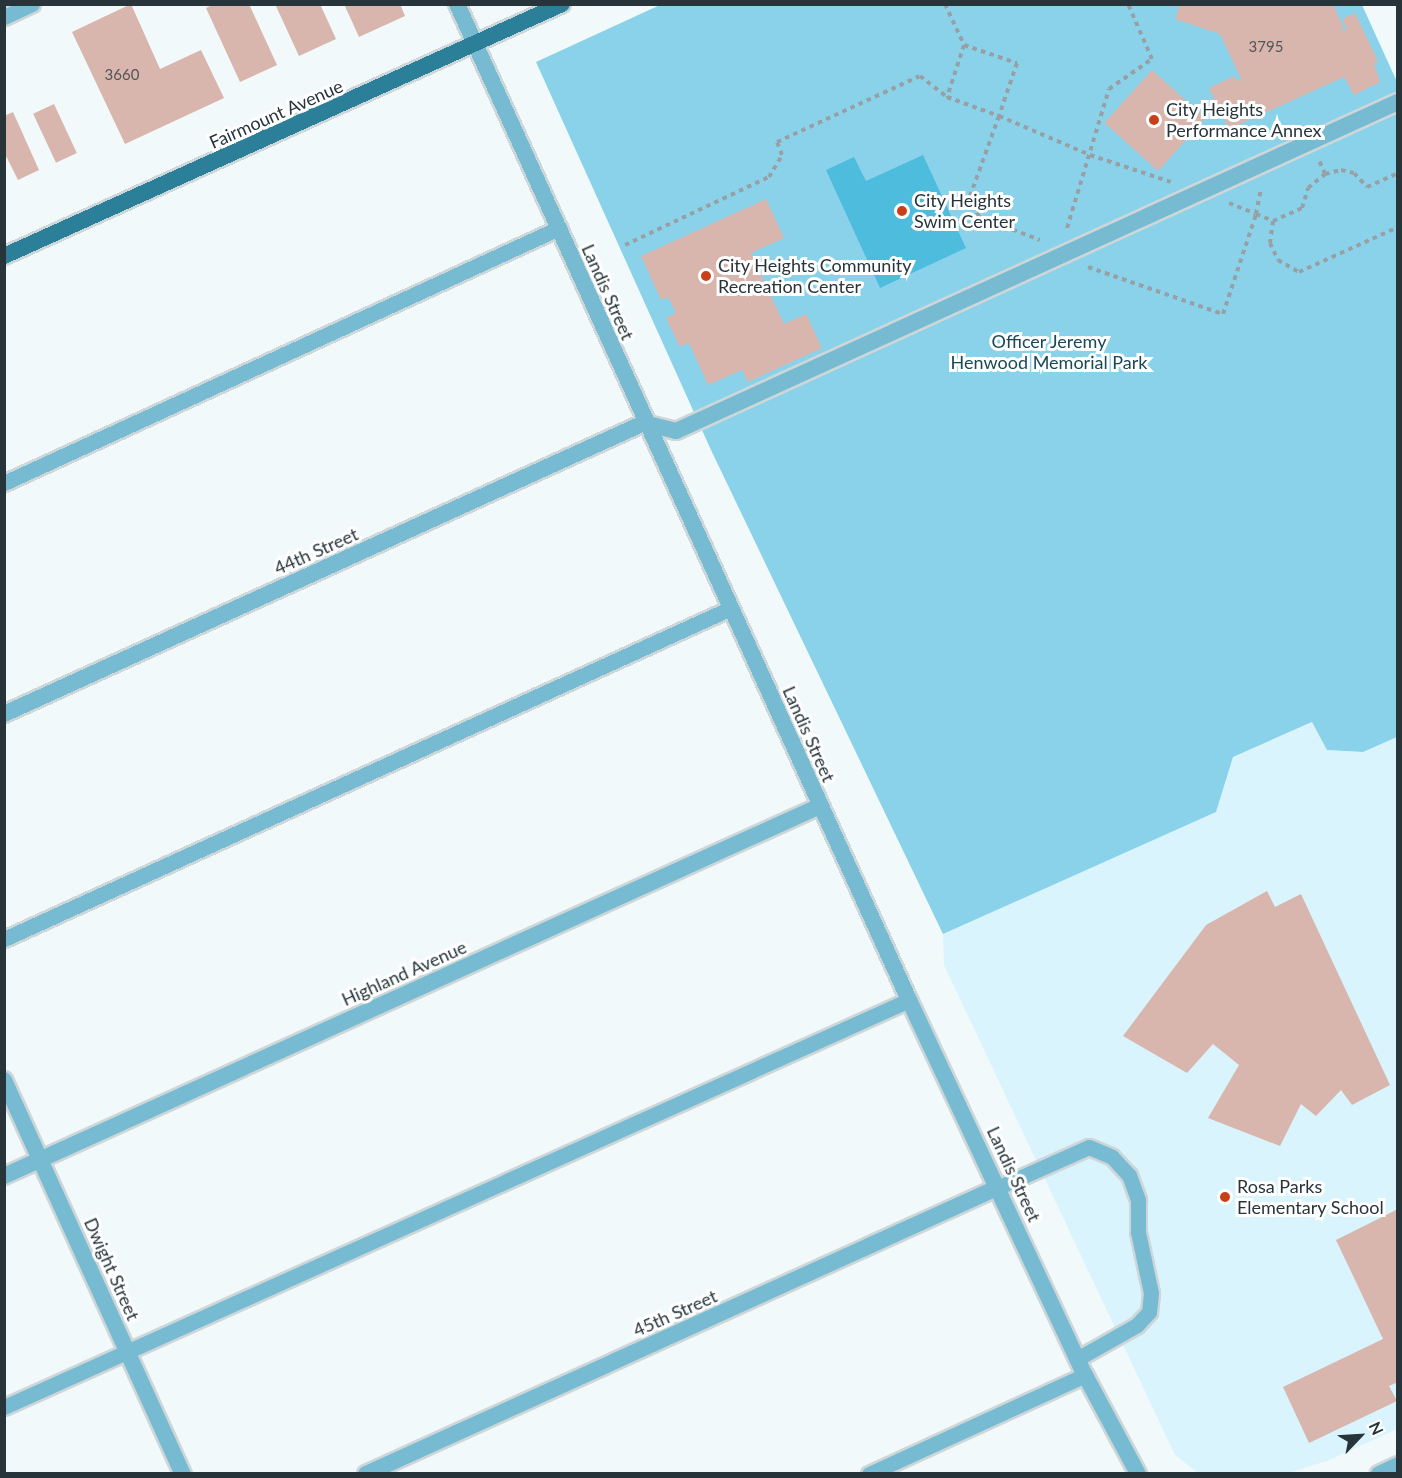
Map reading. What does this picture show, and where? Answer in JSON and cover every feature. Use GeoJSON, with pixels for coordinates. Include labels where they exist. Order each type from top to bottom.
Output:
{"type":"FeatureCollection","features":[{"type":"Feature","properties":{"kind":"main road","name":"Fairmount Avenue"},"geometry":{"type":"LineString","coordinates":[[4,256],[562,4]]}},
{"type":"Feature","properties":{"kind":"street","name":"Landis Street"},"geometry":{"type":"LineString","coordinates":[[457,4],[560,228],[644,423],[731,608],[819,806],[999,1187],[1077,1359],[1138,1473]]}},
{"type":"Feature","properties":{"kind":"street"},"geometry":{"type":"LineString","coordinates":[[644,423],[676,431],[1060,252],[1398,102]]}},
{"type":"Feature","properties":{"kind":"street","name":"44th Street"},"geometry":{"type":"LineString","coordinates":[[4,714],[644,423]]}},
{"type":"Feature","properties":{"kind":"street","name":"Highland Avenue"},"geometry":{"type":"LineString","coordinates":[[4,1176],[819,806]]}},
{"type":"Feature","properties":{"kind":"street","name":"Dwight Street"},"geometry":{"type":"LineString","coordinates":[[4,1080],[183,1473]]}},
{"type":"Feature","properties":{"kind":"street","name":"45th Street"},"geometry":{"type":"LineString","coordinates":[[366,1473],[999,1187]]}},
{"type":"Feature","properties":{"kind":"street"},"geometry":{"type":"LineString","coordinates":[[1379,1473],[1398,1465]]}},
{"type":"Feature","properties":{"kind":"lane"},"geometry":{"type":"LineString","coordinates":[[4,17],[32,4]]}},
{"type":"Feature","properties":{"kind":"lane"},"geometry":{"type":"LineString","coordinates":[[4,483],[560,228]]}},
{"type":"Feature","properties":{"kind":"lane"},"geometry":{"type":"LineString","coordinates":[[4,939],[731,608]]}},
{"type":"Feature","properties":{"kind":"lane"},"geometry":{"type":"LineString","coordinates":[[4,1407],[909,1000]]}},
{"type":"Feature","properties":{"kind":"lane"},"geometry":{"type":"LineString","coordinates":[[999,1187],[1089,1147],[1112,1157],[1129,1175],[1138,1200],[1138,1232],[1151,1293],[1149,1312],[1137,1325],[1077,1359]]}},
{"type":"Feature","properties":{"kind":"lane"},"geometry":{"type":"LineString","coordinates":[[869,1473],[1085,1375]]}},
{"type":"Feature","properties":{"kind":"path"},"geometry":{"type":"LineString","coordinates":[[945,4],[964,45],[946,97]]}},
{"type":"Feature","properties":{"kind":"path"},"geometry":{"type":"LineString","coordinates":[[1060,252],[1109,89],[1152,59],[1128,4]]}},
{"type":"Feature","properties":{"kind":"path"},"geometry":{"type":"LineString","coordinates":[[964,45],[1017,63],[970,196],[979,217],[1060,252],[1224,314],[1256,214],[1274,221],[1302,208],[1308,188],[1325,174],[1341,170],[1354,173],[1367,187],[1398,173]]}},
{"type":"Feature","properties":{"kind":"path"},"geometry":{"type":"LineString","coordinates":[[625,244],[769,177],[782,155],[777,142],[920,76],[946,97],[999,116],[1090,155]]}},
{"type":"Feature","properties":{"kind":"path"},"geometry":{"type":"LineString","coordinates":[[1316,139],[1325,174]]}},
{"type":"Feature","properties":{"kind":"path"},"geometry":{"type":"LineString","coordinates":[[1274,221],[1270,243],[1278,260],[1299,272],[1398,227]]}},
{"type":"Feature","properties":{"kind":"shaded area"},"geometry":{"type":"Polygon","coordinates":[[[923,155],[966,248],[880,288],[826,170],[854,157],[866,181],[923,155]]]}},
{"type":"Feature","properties":{"kind":"shaded area","name":"Rosa Parks Elementary School"},"geometry":{"type":"Polygon","coordinates":[[[1313,722],[1327,750],[1363,752],[1397,737],[1397,1429],[1327,1461],[1288,1473],[1198,1473],[1175,1455],[944,965],[943,934],[1216,812],[1233,757],[1313,722]]]}},
{"type":"Feature","properties":{"kind":"green space","name":"Officer Jeremy Henwood Memorial Park"},"geometry":{"type":"Polygon","coordinates":[[[660,5],[1362,5],[1398,84],[1397,737],[1363,752],[1327,750],[1312,722],[1233,757],[1216,812],[943,934],[711,450],[536,62],[660,5]]]}},
{"type":"Feature","properties":{"kind":"building"},"geometry":{"type":"Polygon","coordinates":[[[131,4],[160,69],[201,50],[224,98],[125,144],[72,32],[131,4]]]}},
{"type":"Feature","properties":{"kind":"building"},"geometry":{"type":"Polygon","coordinates":[[[214,4],[249,4],[277,65],[240,82],[206,8],[214,4]]]}},
{"type":"Feature","properties":{"kind":"building"},"geometry":{"type":"Polygon","coordinates":[[[275,4],[320,4],[336,39],[299,56],[275,4]]]}},
{"type":"Feature","properties":{"kind":"building"},"geometry":{"type":"Polygon","coordinates":[[[344,4],[400,4],[405,16],[359,37],[344,4]]]}},
{"type":"Feature","properties":{"kind":"building"},"geometry":{"type":"Polygon","coordinates":[[[1180,4],[1333,4],[1344,29],[1336,33],[1347,29],[1342,19],[1355,13],[1378,61],[1374,63],[1380,82],[1354,95],[1344,77],[1229,129],[1209,88],[1234,76],[1237,81],[1241,79],[1220,34],[1175,19],[1180,4]]]}},
{"type":"Feature","properties":{"kind":"building","name":"City Heights Performance Annex"},"geometry":{"type":"Polygon","coordinates":[[[1152,70],[1206,118],[1158,171],[1104,123],[1152,70]]]}},
{"type":"Feature","properties":{"kind":"building"},"geometry":{"type":"Polygon","coordinates":[[[54,104],[77,153],[56,163],[33,114],[54,104]]]}},
{"type":"Feature","properties":{"kind":"building"},"geometry":{"type":"Polygon","coordinates":[[[13,112],[39,170],[18,180],[4,152],[4,116],[13,112]]]}},
{"type":"Feature","properties":{"kind":"building","name":"City Heights Community Recreation Center"},"geometry":{"type":"Polygon","coordinates":[[[766,199],[784,238],[751,253],[784,324],[806,314],[822,348],[748,382],[742,370],[708,385],[689,343],[680,347],[666,318],[676,313],[668,297],[661,300],[641,256],[766,199]]]}},
{"type":"Feature","properties":{"kind":"building"},"geometry":{"type":"Polygon","coordinates":[[[1267,891],[1275,907],[1301,894],[1390,1085],[1352,1105],[1341,1090],[1316,1116],[1301,1104],[1280,1146],[1208,1118],[1239,1065],[1213,1044],[1187,1073],[1123,1036],[1206,925],[1267,891]]]}},
{"type":"Feature","properties":{"kind":"building"},"geometry":{"type":"Polygon","coordinates":[[[1396,1210],[1398,1382],[1389,1386],[1397,1401],[1309,1443],[1283,1387],[1383,1339],[1336,1240],[1396,1210]]]}},
{"type":"Feature","properties":{"kind":"place","name":"City Heights Performance Annex"},"geometry":{"type":"Point","coordinates":[1154,120]}},
{"type":"Feature","properties":{"kind":"place","name":"City Heights Swim Center"},"geometry":{"type":"Point","coordinates":[902,211]}},
{"type":"Feature","properties":{"kind":"place","name":"City Heights Community Recreation Center"},"geometry":{"type":"Point","coordinates":[706,276]}},
{"type":"Feature","properties":{"kind":"place","name":"Rosa Parks Elementary School"},"geometry":{"type":"Point","coordinates":[1225,1197]}}]}
